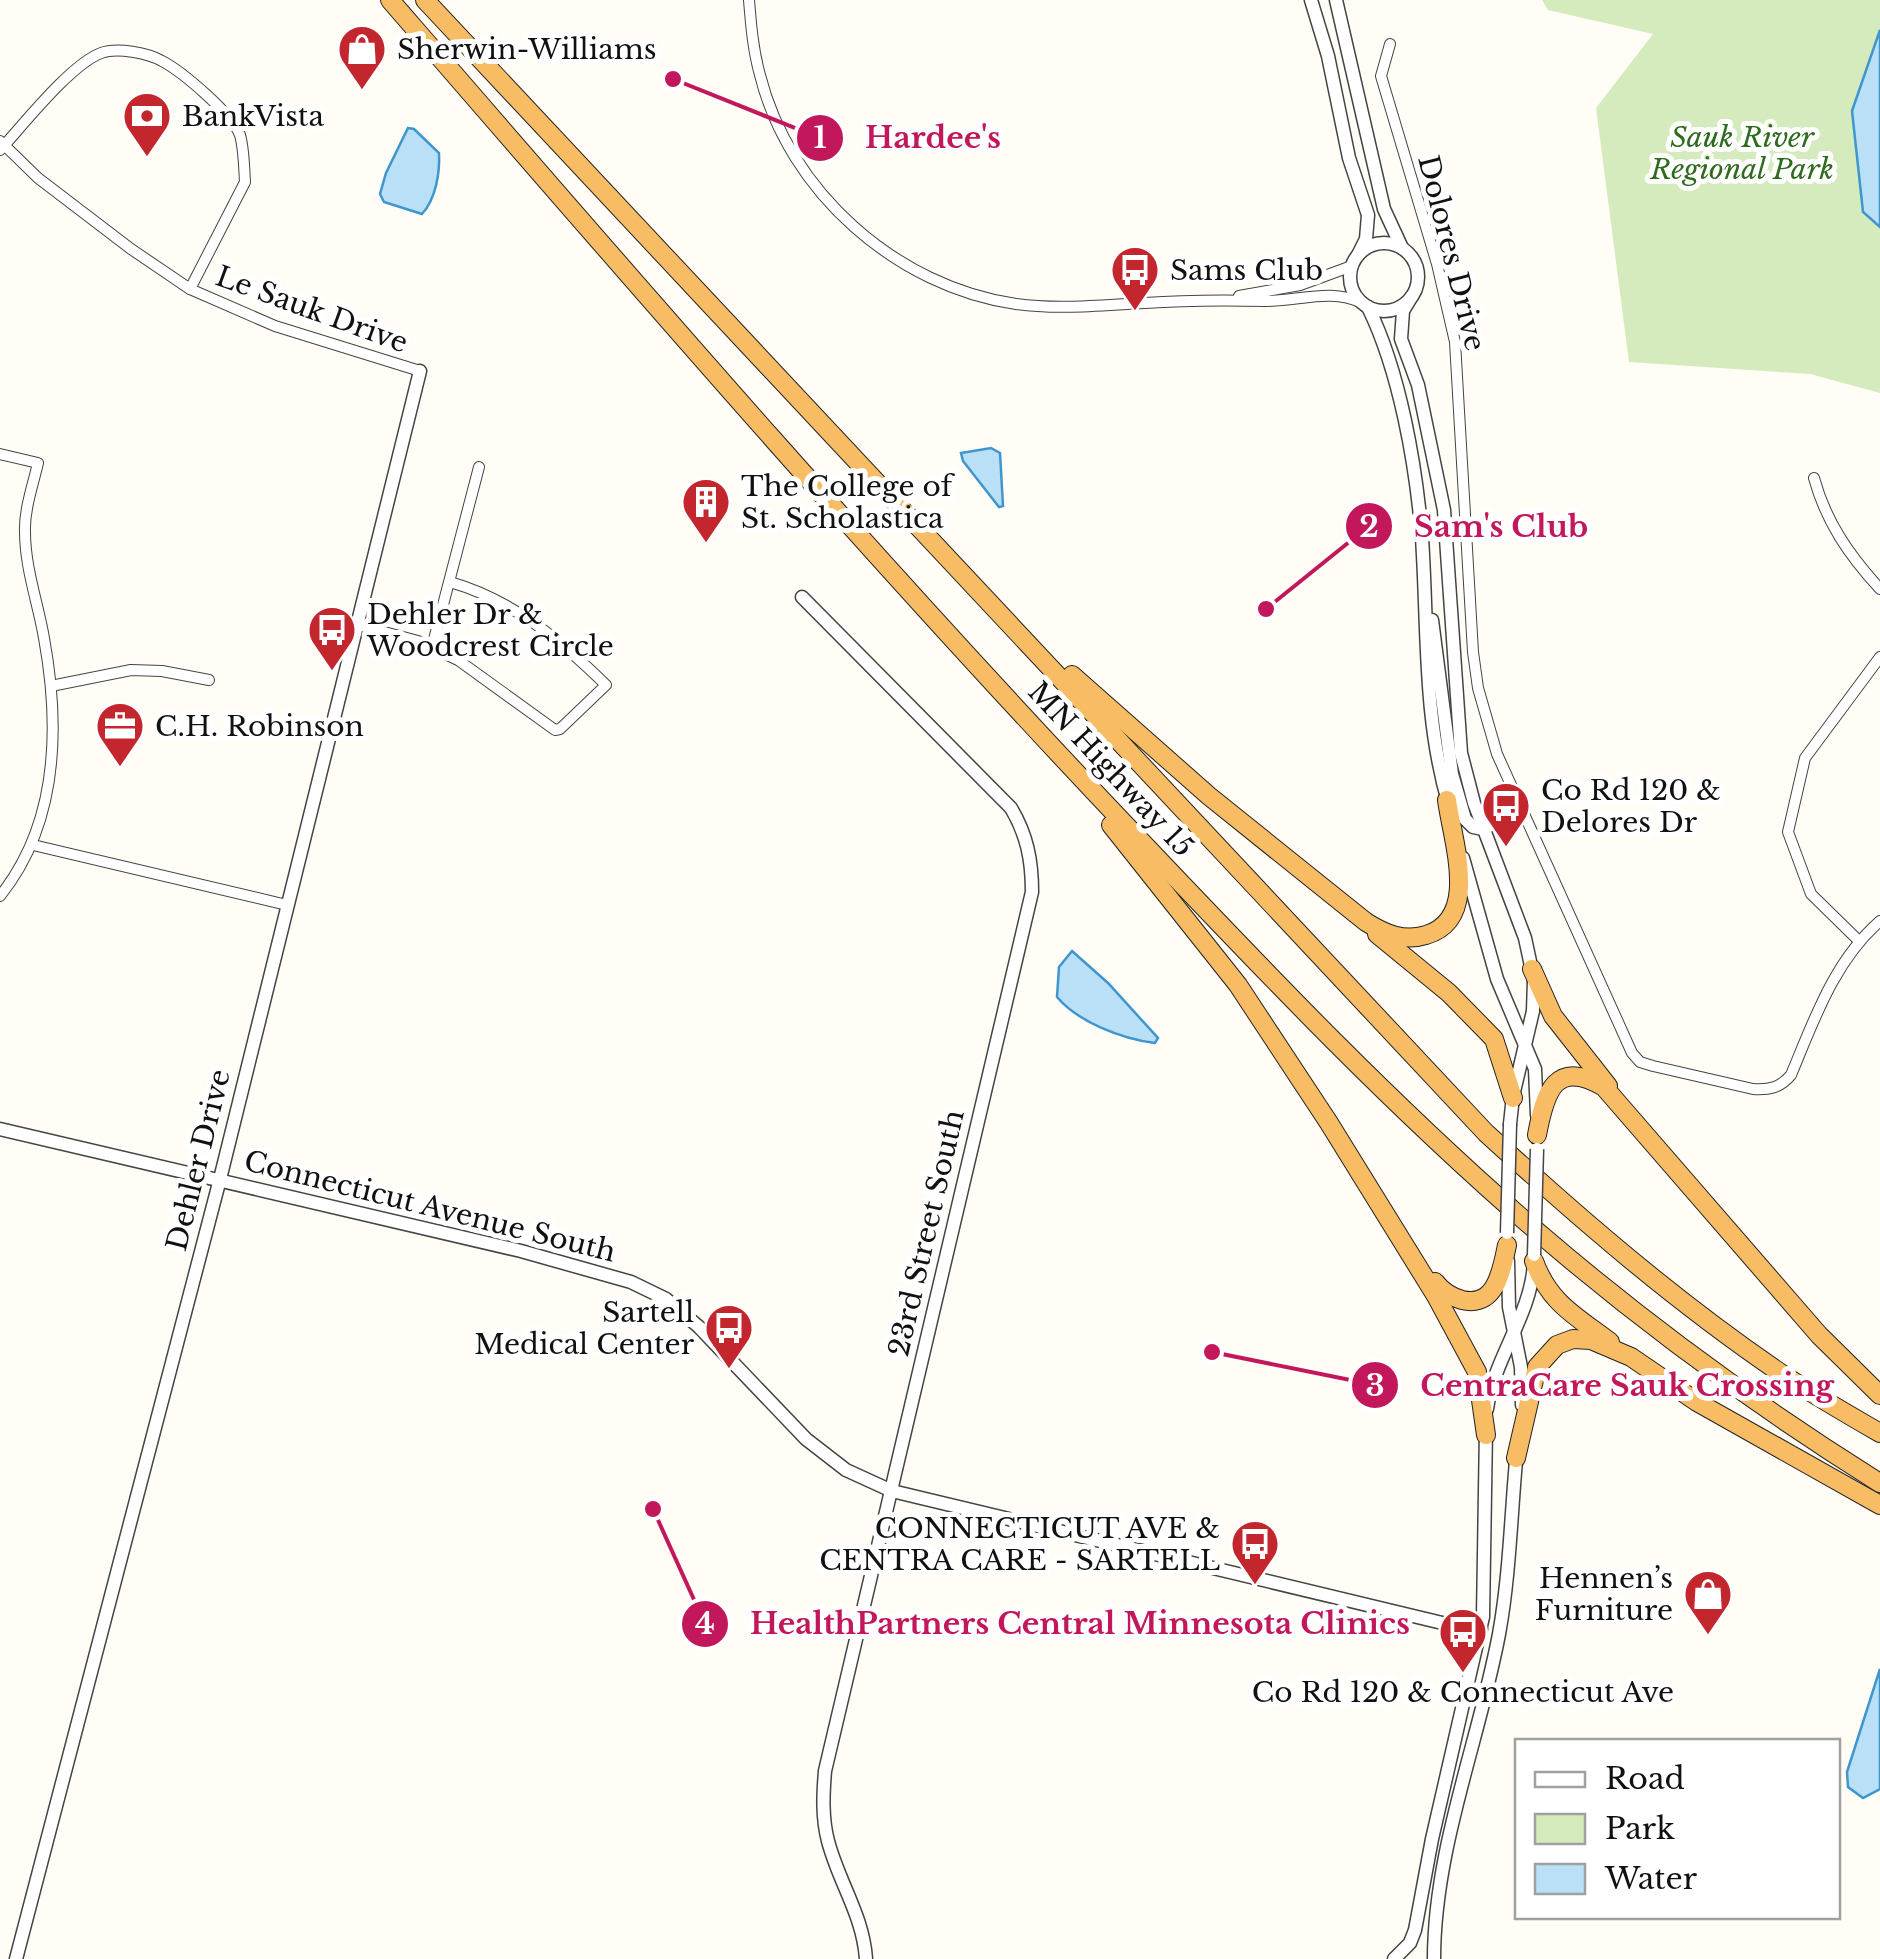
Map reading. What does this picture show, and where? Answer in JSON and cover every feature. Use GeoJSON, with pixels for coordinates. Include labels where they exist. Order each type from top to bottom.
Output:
{"type":"FeatureCollection","features":[{"type":"Feature","properties":{"kind":"highway","name":"MN Highway 15"},"geometry":{"type":"LineString","coordinates":[[390,0],[658,310],[1018,713],[1304,1013],[1534,1229],[1717,1374],[1880,1483]]}},
{"type":"Feature","properties":{"kind":"highway","name":"MN Highway 15"},"geometry":{"type":"LineString","coordinates":[[425,0],[1486,1132],[1573,1213],[1662,1286],[1783,1374],[1880,1433]]}},
{"type":"Feature","properties":{"kind":"highway"},"geometry":{"type":"LineString","coordinates":[[983,597],[1152,747],[1380,931],[1406,938],[1435,932],[1451,918],[1460,883],[1448,800]]}},
{"type":"Feature","properties":{"kind":"highway"},"geometry":{"type":"LineString","coordinates":[[1018,713],[1238,985],[1330,1123],[1478,1372],[1486,1435]]}},
{"type":"Feature","properties":{"kind":"highway"},"geometry":{"type":"LineString","coordinates":[[1323,887],[1484,1028],[1500,1053],[1513,1098]]}},
{"type":"Feature","properties":{"kind":"highway"},"geometry":{"type":"LineString","coordinates":[[1532,969],[1553,1016],[1614,1095],[1819,1335],[1880,1395]]}},
{"type":"Feature","properties":{"kind":"highway"},"geometry":{"type":"LineString","coordinates":[[1537,1142],[1546,1095],[1565,1077],[1580,1075],[1614,1095]]}},
{"type":"Feature","properties":{"kind":"highway"},"geometry":{"type":"LineString","coordinates":[[1406,1247],[1442,1290],[1474,1301],[1486,1297],[1498,1281],[1507,1239]]}},
{"type":"Feature","properties":{"kind":"highway"},"geometry":{"type":"LineString","coordinates":[[1534,1258],[1546,1290],[1556,1302],[1634,1359],[1697,1402],[1880,1505]]}},
{"type":"Feature","properties":{"kind":"highway"},"geometry":{"type":"LineString","coordinates":[[1516,1458],[1530,1389],[1547,1352],[1566,1341],[1582,1339],[1634,1359]]}},
{"type":"Feature","properties":{"kind":"street"},"geometry":{"type":"LineString","coordinates":[[749,0],[760,76],[788,146],[830,204],[856,230],[927,277],[1018,304],[1063,307],[1346,295],[1387,310],[1412,296]]}},
{"type":"Feature","properties":{"kind":"street"},"geometry":{"type":"LineString","coordinates":[[1310,0],[1328,56],[1349,158],[1368,215],[1366,240],[1355,260],[1351,286],[1365,305],[1393,368],[1415,484],[1432,712],[1448,800],[1497,979],[1535,1069],[1534,1258],[1528,1301],[1493,1384],[1486,1435],[1481,1628],[1432,1838],[1415,1930],[1410,1943],[1394,1959]]}},
{"type":"Feature","properties":{"kind":"street"},"geometry":{"type":"LineString","coordinates":[[1336,0],[1384,209],[1402,248],[1416,265],[1416,286],[1403,311],[1402,339],[1418,385],[1442,496],[1457,720],[1467,780],[1525,938],[1534,994],[1510,1124],[1507,1239],[1513,1335],[1523,1394],[1502,1612],[1447,1854],[1434,1930],[1434,1959]]}},
{"type":"Feature","properties":{"kind":"street","name":"Dolores Drive"},"geometry":{"type":"LineString","coordinates":[[1390,44],[1381,76],[1437,264],[1455,342],[1478,688],[1496,754],[1625,1039],[1640,1062],[1753,1089],[1765,1090],[1785,1083],[1792,1076],[1832,981],[1858,942],[1880,921]]}},
{"type":"Feature","properties":{"kind":"street"},"geometry":{"type":"LineString","coordinates":[[1,145],[76,69],[103,52],[127,52],[161,60],[226,111],[240,135],[245,182],[190,289]]}},
{"type":"Feature","properties":{"kind":"street","name":"Le Sauk Drive"},"geometry":{"type":"LineString","coordinates":[[1,145],[130,250],[190,289],[275,326],[420,372]]}},
{"type":"Feature","properties":{"kind":"street"},"geometry":{"type":"LineString","coordinates":[[1233,298],[1300,286],[1355,260],[1374,244],[1402,248]]}},
{"type":"Feature","properties":{"kind":"street","name":"Dehler Drive"},"geometry":{"type":"LineString","coordinates":[[16,1959],[220,1180],[420,372]]}},
{"type":"Feature","properties":{"kind":"street"},"geometry":{"type":"LineString","coordinates":[[0,454],[38,464],[24,529],[51,686],[54,746],[33,846],[0,896]]}},
{"type":"Feature","properties":{"kind":"street"},"geometry":{"type":"LineString","coordinates":[[432,647],[479,468]]}},
{"type":"Feature","properties":{"kind":"street"},"geometry":{"type":"LineString","coordinates":[[1814,478],[1822,508],[1836,533],[1854,561],[1880,588]]}},
{"type":"Feature","properties":{"kind":"street"},"geometry":{"type":"LineString","coordinates":[[1423,574],[1440,662],[1452,774],[1464,819],[1473,827],[1484,829],[1523,816]]}},
{"type":"Feature","properties":{"kind":"street"},"geometry":{"type":"LineString","coordinates":[[358,625],[432,647],[478,672],[555,730],[560,730],[606,685],[525,616],[479,590],[450,582]]}},
{"type":"Feature","properties":{"kind":"street","name":"23rd Street South"},"geometry":{"type":"LineString","coordinates":[[802,597],[1010,808],[1023,828],[1032,871],[1032,892],[834,1729],[823,1794],[827,1840],[863,1929],[866,1959]]}},
{"type":"Feature","properties":{"kind":"street"},"geometry":{"type":"LineString","coordinates":[[1858,942],[1811,894],[1788,832],[1805,758],[1880,656]]}},
{"type":"Feature","properties":{"kind":"street"},"geometry":{"type":"LineString","coordinates":[[51,686],[131,670],[162,671],[208,680]]}},
{"type":"Feature","properties":{"kind":"street"},"geometry":{"type":"LineString","coordinates":[[33,846],[287,904]]}},
{"type":"Feature","properties":{"kind":"street","name":"Connecticut Avenue South"},"geometry":{"type":"LineString","coordinates":[[0,1129],[594,1269],[630,1282],[666,1299],[699,1326],[806,1439],[846,1470],[892,1491],[1481,1628]]}},
{"type":"Feature","properties":{"kind":"green space","name":"Sauk River Regional Park"},"geometry":{"type":"Polygon","coordinates":[[[1542,0],[1880,0],[1880,393],[1810,374],[1629,362],[1596,108],[1653,34],[1548,10],[1542,0]]]}},
{"type":"Feature","properties":{"kind":"water"},"geometry":{"type":"Polygon","coordinates":[[[1880,30],[1880,227],[1863,212],[1852,111],[1880,30]]]}},
{"type":"Feature","properties":{"kind":"water"},"geometry":{"type":"Polygon","coordinates":[[[408,128],[439,153],[436,185],[422,214],[384,202],[380,194],[408,128]]]}},
{"type":"Feature","properties":{"kind":"water"},"geometry":{"type":"Polygon","coordinates":[[[991,448],[1000,453],[1003,506],[999,507],[961,453],[991,448]]]}},
{"type":"Feature","properties":{"kind":"water"},"geometry":{"type":"Polygon","coordinates":[[[1072,951],[1108,983],[1158,1038],[1155,1043],[1102,1028],[1057,997],[1059,967],[1072,951]]]}},
{"type":"Feature","properties":{"kind":"water"},"geometry":{"type":"Polygon","coordinates":[[[1880,1669],[1880,1789],[1863,1798],[1848,1787],[1847,1772],[1880,1669]]]}},
{"type":"Feature","properties":{"kind":"place","name":"Hardee's"},"geometry":{"type":"Point","coordinates":[673,79]}},
{"type":"Feature","properties":{"kind":"place","name":"Sherwin-Williams"},"geometry":{"type":"Point","coordinates":[362,92]}},
{"type":"Feature","properties":{"kind":"place","name":"BankVista"},"geometry":{"type":"Point","coordinates":[147,158]}},
{"type":"Feature","properties":{"kind":"place","name":"Sams Club"},"geometry":{"type":"Point","coordinates":[1135,312]}},
{"type":"Feature","properties":{"kind":"place","name":"The College of St. Scholastica"},"geometry":{"type":"Point","coordinates":[706,544]}},
{"type":"Feature","properties":{"kind":"place","name":"Sam's Club"},"geometry":{"type":"Point","coordinates":[1266,609]}},
{"type":"Feature","properties":{"kind":"place","name":"Dehler Dr & Woodcrest Circle"},"geometry":{"type":"Point","coordinates":[332,672]}},
{"type":"Feature","properties":{"kind":"place","name":"C.H. Robinson"},"geometry":{"type":"Point","coordinates":[120,768]}},
{"type":"Feature","properties":{"kind":"place","name":"Co Rd 120 & Delores Dr"},"geometry":{"type":"Point","coordinates":[1506,848]}},
{"type":"Feature","properties":{"kind":"place","name":"CentraCare Sauk Crossing"},"geometry":{"type":"Point","coordinates":[1212,1352]}},
{"type":"Feature","properties":{"kind":"place","name":"Sartell Medical Center"},"geometry":{"type":"Point","coordinates":[729,1370]}},
{"type":"Feature","properties":{"kind":"place","name":"HealthPartners Central Minnesota Clinics"},"geometry":{"type":"Point","coordinates":[653,1509]}},
{"type":"Feature","properties":{"kind":"place","name":"CONNECTICUT AVE & CENTRA CARE - SARTELL"},"geometry":{"type":"Point","coordinates":[1255,1586]}},
{"type":"Feature","properties":{"kind":"place","name":"Hennen’s Furniture"},"geometry":{"type":"Point","coordinates":[1708,1636]}},
{"type":"Feature","properties":{"kind":"place","name":"Co Rd 120 & Connecticut Ave"},"geometry":{"type":"Point","coordinates":[1463,1674]}}]}
